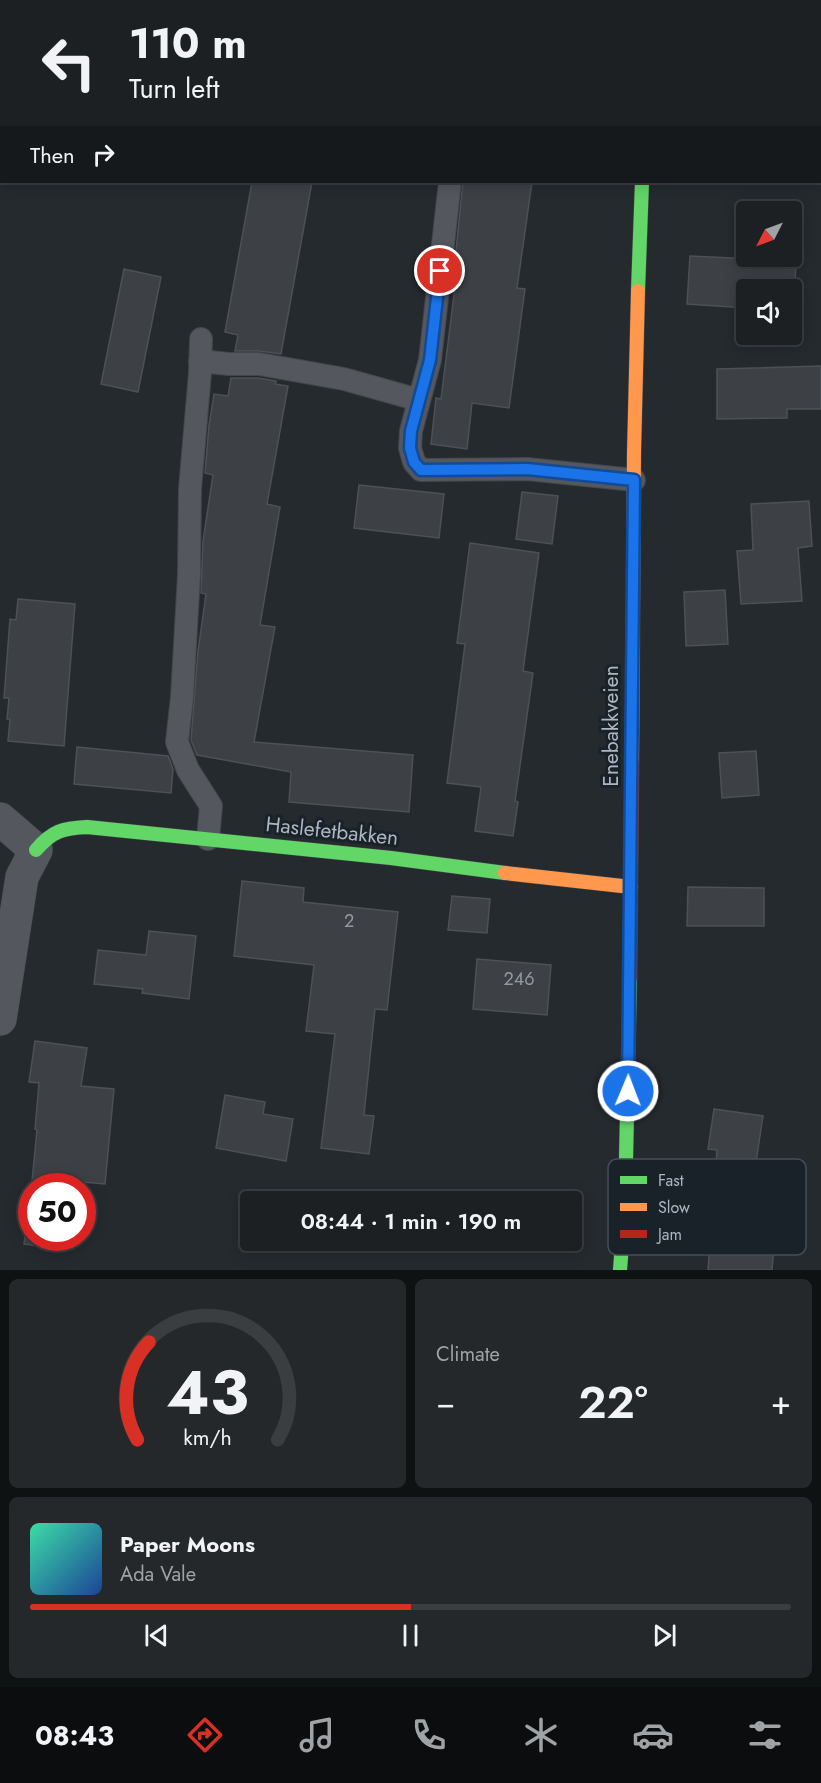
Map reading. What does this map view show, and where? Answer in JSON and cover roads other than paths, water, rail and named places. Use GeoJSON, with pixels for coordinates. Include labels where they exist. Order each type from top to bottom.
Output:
{"type":"FeatureCollection","features":[{"type":"Feature","properties":{"kind":"main road","name":"Enebakkveien"},"geometry":{"type":"LineString","coordinates":[[626,1159],[631,887],[634,480],[638,263],[642,183]]}},
{"type":"Feature","properties":{"kind":"main road","name":"Haslefetbakken"},"geometry":{"type":"LineString","coordinates":[[36,850],[46,837],[60,829],[87,827],[391,858],[631,887]]}},
{"type":"Feature","properties":{"kind":"main road","name":"Enebakkveien"},"geometry":{"type":"LineString","coordinates":[[620,1270],[621,1255]]}},
{"type":"Feature","properties":{"kind":"street"},"geometry":{"type":"LineString","coordinates":[[0,819],[36,850],[22,877],[0,1019]]}},
{"type":"Feature","properties":{"kind":"lane"},"geometry":{"type":"LineString","coordinates":[[450,183],[430,360],[411,431],[410,448],[414,462],[421,470],[527,469],[634,480]]}},
{"type":"Feature","properties":{"kind":"lane"},"geometry":{"type":"LineString","coordinates":[[208,838],[211,806],[188,770],[177,742],[183,686],[189,575],[190,489],[200,350],[229,364],[259,364],[344,379],[419,400]]}}]}
